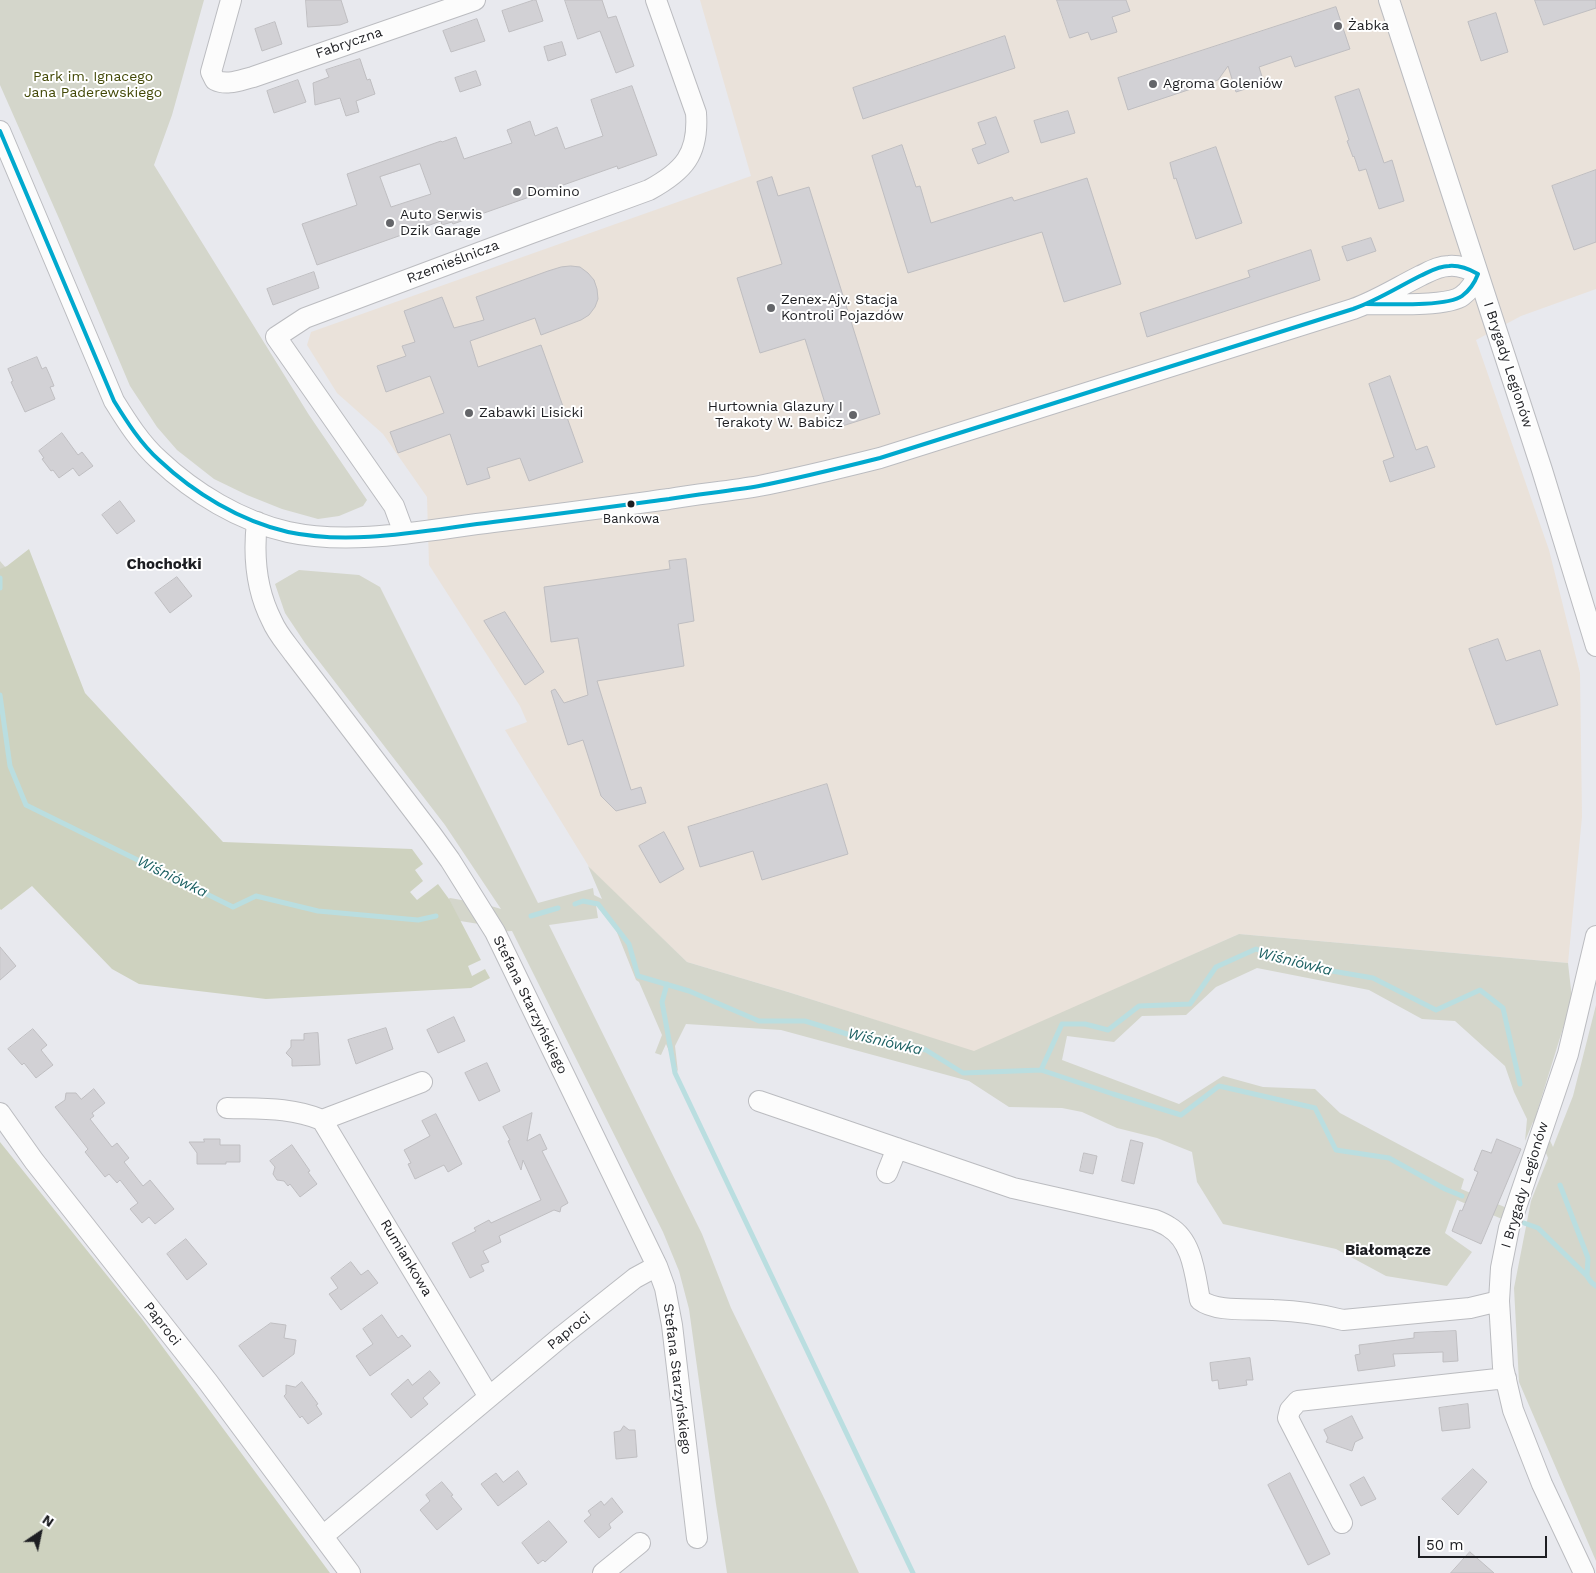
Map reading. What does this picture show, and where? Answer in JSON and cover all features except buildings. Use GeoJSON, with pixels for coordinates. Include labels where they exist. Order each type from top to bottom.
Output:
{"type":"FeatureCollection","features":[{"type":"Feature","properties":{"kind":"street","name":"Fabryczna"},"geometry":{"type":"LineString","coordinates":[[231,0],[211,72],[215,80],[222,83],[230,83],[253,77],[474,0]]}},
{"type":"Feature","properties":{"kind":"street","name":"Rzemieślnicza"},"geometry":{"type":"LineString","coordinates":[[404,533],[394,506],[276,337],[305,318],[649,190],[667,180],[686,162],[695,144],[696,114],[656,0]]}},
{"type":"Feature","properties":{"kind":"street","name":"I Brygady Legionów"},"geometry":{"type":"LineString","coordinates":[[1389,0],[1495,323],[1596,646]]}},
{"type":"Feature","properties":{"kind":"street"},"geometry":{"type":"LineString","coordinates":[[0,131],[114,401],[127,422],[158,460],[182,480],[209,498],[256,522],[307,536],[363,538],[560,514],[757,486],[880,458],[1366,304],[1398,286],[1439,267],[1461,266],[1478,274],[1471,288],[1462,296],[1452,301]]}},
{"type":"Feature","properties":{"kind":"street"},"geometry":{"type":"LineString","coordinates":[[1439,267],[1454,248],[1460,232],[1461,222]]}},
{"type":"Feature","properties":{"kind":"street"},"geometry":{"type":"LineString","coordinates":[[1366,304],[1404,305],[1452,301],[1469,306],[1495,323]]}},
{"type":"Feature","properties":{"kind":"street","name":"Stefana Starzyńskiego"},"geometry":{"type":"LineString","coordinates":[[256,522],[255,564],[263,602],[272,623],[432,835],[495,932],[657,1266],[672,1325],[697,1538]]}},
{"type":"Feature","properties":{"kind":"street","name":"I Brygady Legionów"},"geometry":{"type":"LineString","coordinates":[[1584,1573],[1542,1484],[1513,1410],[1503,1367],[1499,1301],[1501,1268],[1509,1228],[1568,1054],[1596,936]]}},
{"type":"Feature","properties":{"kind":"street"},"geometry":{"type":"LineString","coordinates":[[228,1108],[287,1110],[305,1113],[322,1120],[422,1082]]}},
{"type":"Feature","properties":{"kind":"street"},"geometry":{"type":"LineString","coordinates":[[759,1100],[1013,1188],[1155,1220],[1169,1226],[1188,1249],[1200,1300],[1207,1305],[1275,1310],[1328,1316],[1343,1320],[1470,1308],[1499,1301]]}},
{"type":"Feature","properties":{"kind":"street","name":"Paproci"},"geometry":{"type":"LineString","coordinates":[[0,1113],[34,1161],[208,1382],[350,1573]]}},
{"type":"Feature","properties":{"kind":"street","name":"Rumiankowa"},"geometry":{"type":"LineString","coordinates":[[322,1120],[489,1397]]}},
{"type":"Feature","properties":{"kind":"street"},"geometry":{"type":"LineString","coordinates":[[888,1173],[897,1148]]}},
{"type":"Feature","properties":{"kind":"street","name":"Paproci"},"geometry":{"type":"LineString","coordinates":[[323,1536],[616,1292],[635,1278],[657,1266]]}},
{"type":"Feature","properties":{"kind":"street"},"geometry":{"type":"LineString","coordinates":[[1342,1523],[1288,1418],[1290,1410],[1298,1401],[1506,1378]]}},
{"type":"Feature","properties":{"kind":"street"},"geometry":{"type":"LineString","coordinates":[[603,1573],[640,1543]]}},
{"type":"Feature","properties":{"kind":"shaded area"},"geometry":{"type":"Polygon","coordinates":[[[700,0],[1596,0],[1596,289],[1521,316],[1476,340],[1549,550],[1580,673],[1582,817],[1568,963],[1239,934],[975,1052],[687,962],[591,870],[505,730],[527,722],[520,706],[429,565],[427,497],[383,434],[337,393],[307,345],[311,332],[751,176],[700,0]]]}},
{"type":"Feature","properties":{"kind":"green space","name":"Park im. Ignacego Jana Paderewskiego"},"geometry":{"type":"Polygon","coordinates":[[[0,0],[204,0],[172,115],[154,165],[309,415],[367,500],[363,506],[339,516],[318,519],[282,509],[214,479],[177,450],[157,427],[130,386],[0,85],[0,0]]]}},
{"type":"Feature","properties":{"kind":"green space"},"geometry":{"type":"Polygon","coordinates":[[[29,549],[85,693],[223,842],[412,849],[423,864],[415,870],[423,881],[410,892],[417,900],[438,884],[449,899],[481,960],[468,966],[472,976],[485,969],[490,978],[471,988],[266,999],[139,984],[112,969],[32,886],[1,910],[0,569],[7,566],[29,549]]]}},
{"type":"Feature","properties":{"kind":"green space"},"geometry":{"type":"Polygon","coordinates":[[[0,561],[9,572],[16,591],[16,609],[10,626],[1,642],[17,764],[27,782],[46,797],[82,818],[189,865],[209,879],[215,889],[229,897],[237,899],[249,889],[268,888],[287,890],[360,910],[434,908],[450,898],[501,909],[445,825],[305,643],[285,613],[275,584],[299,570],[359,575],[380,587],[538,903],[593,888],[594,895],[602,899],[588,866],[687,962],[974,1051],[1239,934],[1568,963],[1572,999],[1537,1112],[1553,1147],[1573,1096],[1596,1005],[1596,1561],[1519,1382],[1514,1288],[1531,1201],[1548,1158],[1533,1122],[1525,1141],[1527,1119],[1514,1092],[1505,1066],[1455,1021],[1422,1019],[1369,990],[1257,968],[1216,987],[1186,1015],[1142,1016],[1114,1042],[1067,1036],[1062,1060],[1179,1104],[1223,1076],[1263,1087],[1315,1089],[1340,1113],[1464,1179],[1461,1189],[1524,1215],[1521,1227],[1457,1200],[1445,1233],[1472,1252],[1447,1286],[1386,1276],[1336,1249],[1223,1224],[1197,1182],[1192,1152],[1157,1138],[1117,1128],[1082,1112],[1062,1108],[1009,1107],[969,1081],[781,1030],[686,1024],[675,1046],[678,1072],[666,1044],[661,1055],[655,1053],[662,1035],[639,982],[636,980],[616,930],[596,905],[598,918],[549,925],[702,1234],[731,1308],[859,1573],[727,1573],[689,1309],[679,1271],[663,1232],[512,931],[495,932],[479,924],[454,920],[440,928],[357,931],[283,910],[257,909],[243,921],[221,917],[201,904],[21,808],[1,778],[0,773],[0,561]]]}},
{"type":"Feature","properties":{"kind":"green space"},"geometry":{"type":"Polygon","coordinates":[[[0,1142],[142,1319],[330,1573],[0,1573],[0,1142]]]}},
{"type":"Feature","properties":{"kind":"waterway","name":"Wiśniówka"},"geometry":{"type":"LineString","coordinates":[[0,578],[0,588]]}},
{"type":"Feature","properties":{"kind":"waterway","name":"Wiśniówka"},"geometry":{"type":"LineString","coordinates":[[0,695],[10,766],[26,805],[233,907],[256,896],[318,911],[418,920],[436,916]]}},
{"type":"Feature","properties":{"kind":"waterway","name":"Wiśniówka"},"geometry":{"type":"LineString","coordinates":[[575,904],[583,901],[598,904],[629,944],[638,976],[689,991],[759,1021],[805,1021],[847,1034],[926,1050],[963,1073],[1041,1070],[1062,1024],[1085,1024],[1108,1030],[1139,1006],[1190,1004],[1216,967],[1256,949],[1297,965],[1373,978],[1436,1010],[1480,990],[1503,1008],[1520,1084]]}},
{"type":"Feature","properties":{"kind":"waterway","name":"Wiśniówka"},"geometry":{"type":"LineString","coordinates":[[531,916],[558,908]]}},
{"type":"Feature","properties":{"kind":"waterway"},"geometry":{"type":"LineString","coordinates":[[667,984],[662,1002],[675,1073],[913,1573]]}},
{"type":"Feature","properties":{"kind":"waterway"},"geometry":{"type":"LineString","coordinates":[[1041,1070],[1181,1115],[1219,1086],[1315,1108],[1336,1150],[1389,1158],[1445,1189],[1462,1196]]}},
{"type":"Feature","properties":{"kind":"waterway","name":"Wiśniówka"},"geometry":{"type":"LineString","coordinates":[[1560,1185],[1588,1258],[1587,1276],[1596,1286]]}},
{"type":"Feature","properties":{"kind":"waterway"},"geometry":{"type":"LineString","coordinates":[[1524,1223],[1538,1228],[1587,1276]]}},
{"type":"Feature","properties":{"kind":"transit line"},"geometry":{"type":"LineString","coordinates":[[0,131],[114,401],[140,440],[152,454],[187,484],[235,513],[270,527],[313,536],[364,537],[416,532],[759,486],[805,476],[880,458],[1353,309],[1379,298],[1437,268],[1457,266],[1478,274],[1474,283],[1467,291],[1454,300],[1416,304],[1366,304]]}},
{"type":"Feature","properties":{"kind":"place","name":"Żabka"},"geometry":{"type":"Point","coordinates":[1338,26]}},
{"type":"Feature","properties":{"kind":"place","name":"Agroma Goleniów"},"geometry":{"type":"Point","coordinates":[1153,84]}},
{"type":"Feature","properties":{"kind":"place","name":"Domino"},"geometry":{"type":"Point","coordinates":[517,192]}},
{"type":"Feature","properties":{"kind":"place","name":"Auto Serwis Dzik Garage"},"geometry":{"type":"Point","coordinates":[390,223]}},
{"type":"Feature","properties":{"kind":"place","name":"Zenex-Ajv. Stacja Kontroli Pojazdów"},"geometry":{"type":"Point","coordinates":[771,308]}},
{"type":"Feature","properties":{"kind":"place","name":"Zabawki Lisicki"},"geometry":{"type":"Point","coordinates":[469,413]}},
{"type":"Feature","properties":{"kind":"place","name":"Hurtownia Glazury I Terakoty W. Babicz"},"geometry":{"type":"Point","coordinates":[853,415]}},
{"type":"Feature","properties":{"kind":"place","name":"Bankowa"},"geometry":{"type":"Point","coordinates":[631,504]}},
{"type":"Feature","properties":{"kind":"district","name":"Chochołki"},"geometry":{"type":"Point","coordinates":[164,565]}},
{"type":"Feature","properties":{"kind":"district","name":"Białomącze"},"geometry":{"type":"Point","coordinates":[1388,1251]}}]}
